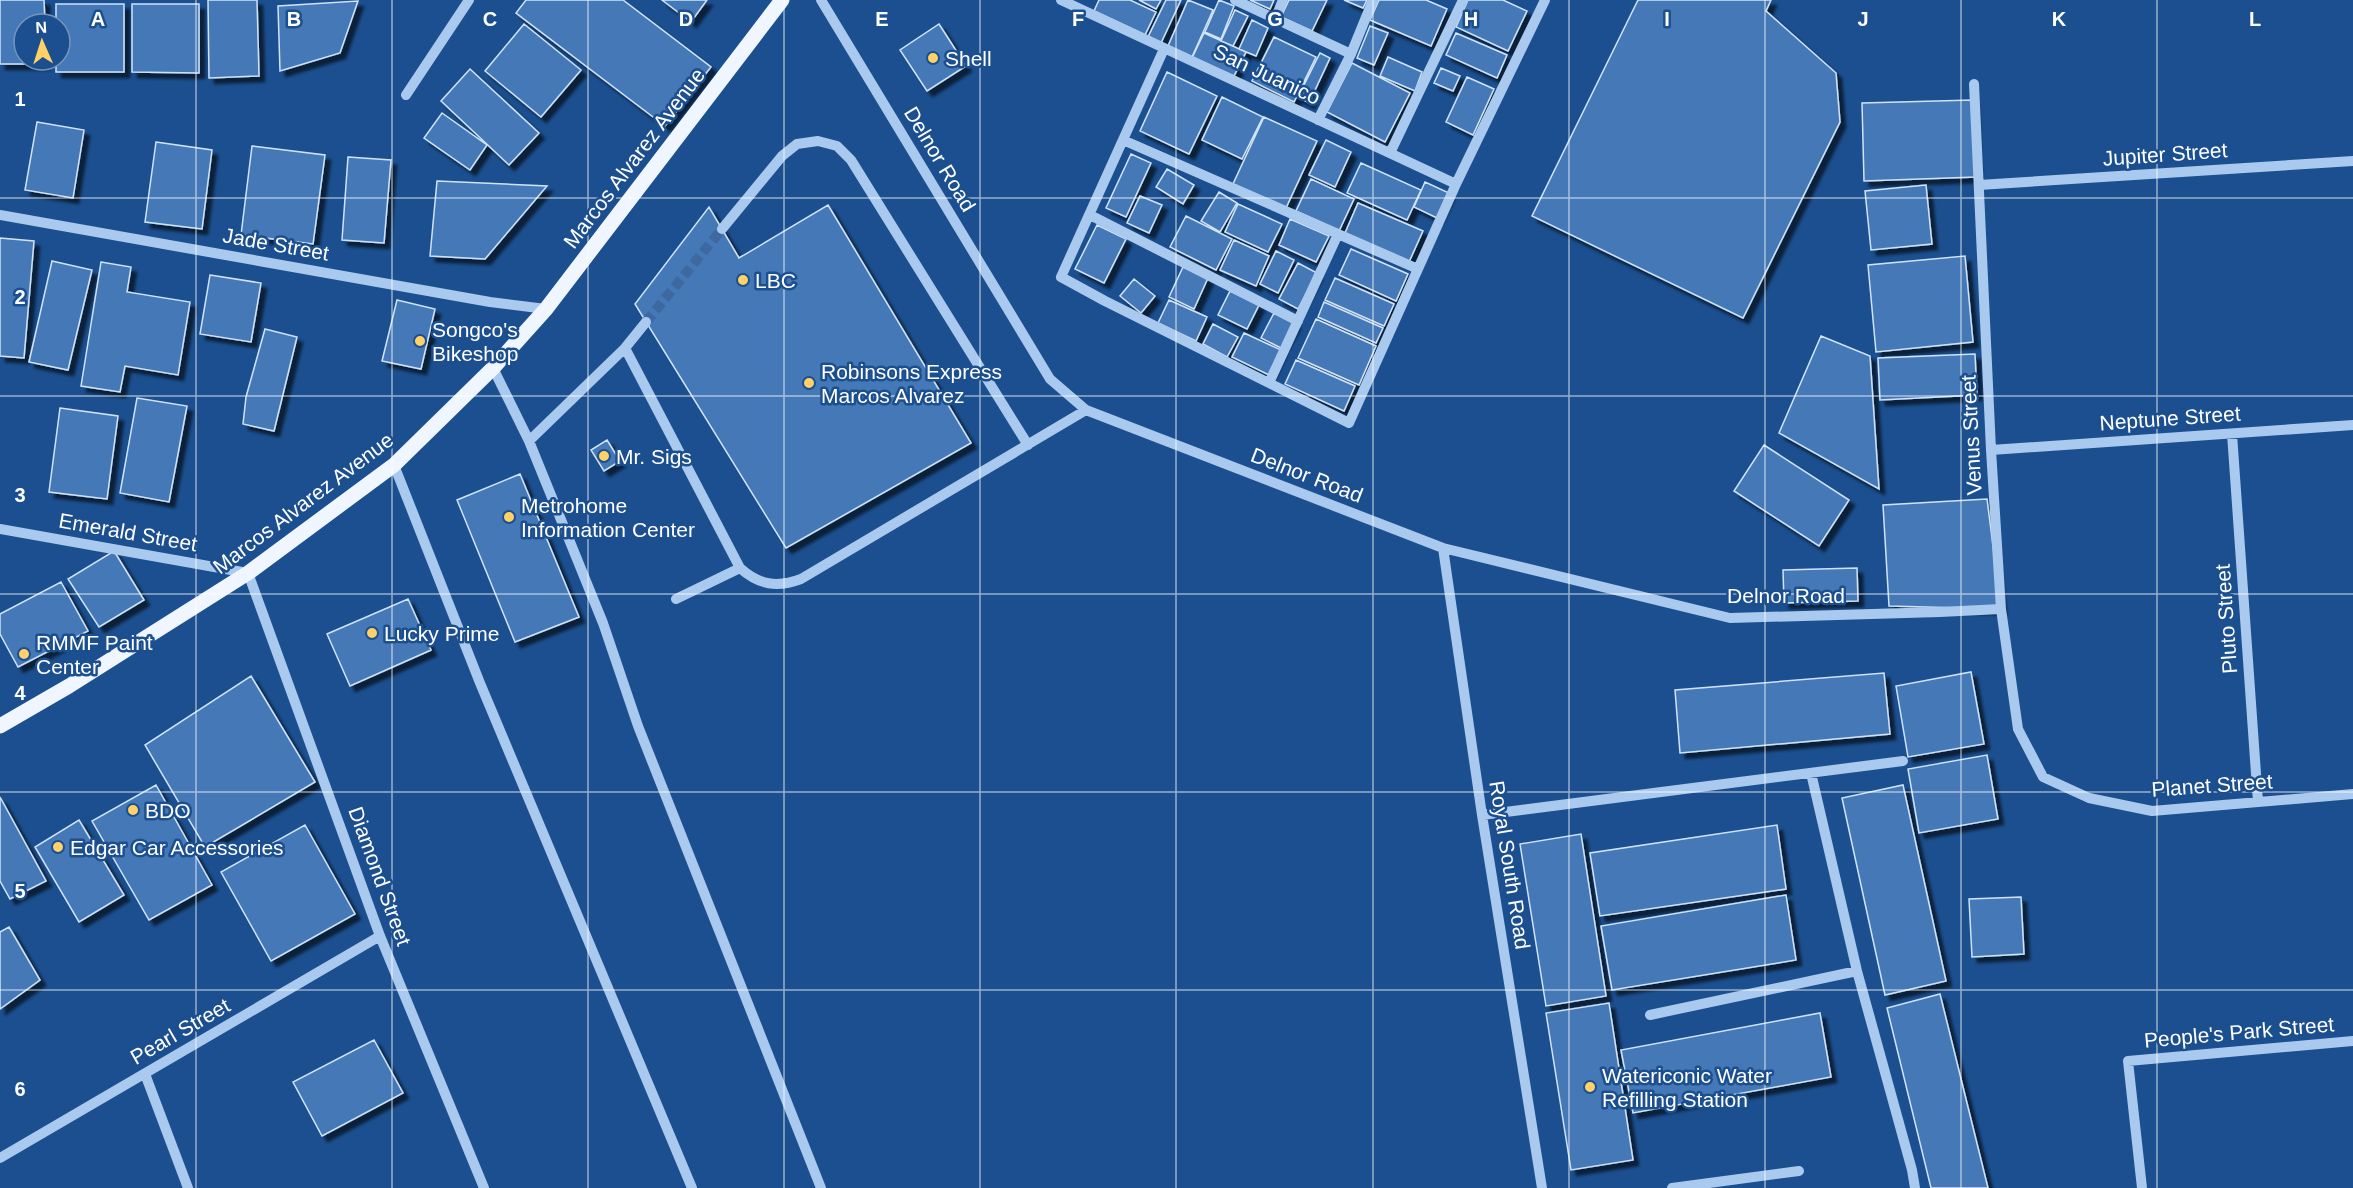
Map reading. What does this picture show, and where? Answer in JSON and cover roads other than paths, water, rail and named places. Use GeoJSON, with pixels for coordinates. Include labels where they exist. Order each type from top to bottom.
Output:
{"type":"FeatureCollection","features":[{"type":"Feature","properties":{"kind":"main road","name":"Marcos Alvarez Avenue"},"geometry":{"type":"LineString","coordinates":[[0,726],[69,686],[248,573],[394,465],[493,368],[546,309],[782,0]]}},
{"type":"Feature","properties":{"kind":"street"},"geometry":{"type":"LineString","coordinates":[[406,95],[469,0]]}},
{"type":"Feature","properties":{"kind":"street","name":"Delnor Road"},"geometry":{"type":"LineString","coordinates":[[821,0],[1050,379],[1086,410],[1443,548],[1730,618],[2001,609]]}},
{"type":"Feature","properties":{"kind":"street","name":"San Juanico"},"geometry":{"type":"LineString","coordinates":[[1061,0],[1456,184]]}},
{"type":"Feature","properties":{"kind":"street"},"geometry":{"type":"LineString","coordinates":[[1083,10],[1089,0]]}},
{"type":"Feature","properties":{"kind":"street"},"geometry":{"type":"LineString","coordinates":[[1235,0],[1351,54]]}},
{"type":"Feature","properties":{"kind":"street"},"geometry":{"type":"LineString","coordinates":[[1275,18],[1283,0]]}},
{"type":"Feature","properties":{"kind":"street"},"geometry":{"type":"LineString","coordinates":[[1318,120],[1351,54],[1373,0]]}},
{"type":"Feature","properties":{"kind":"street"},"geometry":{"type":"LineString","coordinates":[[1390,153],[1463,0]]}},
{"type":"Feature","properties":{"kind":"street"},"geometry":{"type":"LineString","coordinates":[[1164,48],[1061,277],[1349,423],[1456,184],[1545,0]]}},
{"type":"Feature","properties":{"kind":"street","name":"Venus Street"},"geometry":{"type":"LineString","coordinates":[[1974,84],[1991,450],[2001,609],[2018,729],[2043,777]]}},
{"type":"Feature","properties":{"kind":"street"},"geometry":{"type":"LineString","coordinates":[[1123,140],[1418,269]]}},
{"type":"Feature","properties":{"kind":"street"},"geometry":{"type":"LineString","coordinates":[[722,229],[782,156],[797,144],[818,141],[837,146],[851,160],[1028,445]]}},
{"type":"Feature","properties":{"kind":"street","name":"Jupiter Street"},"geometry":{"type":"LineString","coordinates":[[1979,185],[2353,161]]}},
{"type":"Feature","properties":{"kind":"street"},"geometry":{"type":"LineString","coordinates":[[1090,214],[1298,321]]}},
{"type":"Feature","properties":{"kind":"street","name":"Jade Street"},"geometry":{"type":"LineString","coordinates":[[0,215],[479,300],[546,309]]}},
{"type":"Feature","properties":{"kind":"street"},"geometry":{"type":"LineString","coordinates":[[1269,383],[1338,234]]}},
{"type":"Feature","properties":{"kind":"street"},"geometry":{"type":"LineString","coordinates":[[529,441],[625,348],[646,322]]}},
{"type":"Feature","properties":{"kind":"street"},"geometry":{"type":"LineString","coordinates":[[625,348],[740,568],[751,578],[772,585],[801,579],[1086,410]]}},
{"type":"Feature","properties":{"kind":"street"},"geometry":{"type":"LineString","coordinates":[[493,368],[529,441],[603,623],[638,726],[821,1188]]}},
{"type":"Feature","properties":{"kind":"street","name":"Neptune Street"},"geometry":{"type":"LineString","coordinates":[[1991,450],[2353,425]]}},
{"type":"Feature","properties":{"kind":"street","name":"Pluto Street"},"geometry":{"type":"LineString","coordinates":[[2232,434],[2258,802]]}},
{"type":"Feature","properties":{"kind":"street"},"geometry":{"type":"LineString","coordinates":[[394,465],[484,694],[692,1188]]}},
{"type":"Feature","properties":{"kind":"street","name":"Emerald Street"},"geometry":{"type":"LineString","coordinates":[[0,529],[248,573]]}},
{"type":"Feature","properties":{"kind":"street","name":"Royal South Road"},"geometry":{"type":"LineString","coordinates":[[1443,548],[1482,815],[1542,1188]]}},
{"type":"Feature","properties":{"kind":"street"},"geometry":{"type":"LineString","coordinates":[[676,599],[740,568]]}},
{"type":"Feature","properties":{"kind":"street","name":"Diamond Street"},"geometry":{"type":"LineString","coordinates":[[248,573],[380,936],[484,1188]]}},
{"type":"Feature","properties":{"kind":"street"},"geometry":{"type":"LineString","coordinates":[[1482,815],[1903,761]]}},
{"type":"Feature","properties":{"kind":"street"},"geometry":{"type":"LineString","coordinates":[[1811,773],[1857,970],[1915,1188]]}},
{"type":"Feature","properties":{"kind":"street","name":"Planet Street"},"geometry":{"type":"LineString","coordinates":[[2043,777],[2089,798],[2152,810],[2353,794]]}},
{"type":"Feature","properties":{"kind":"street","name":"Pearl Street"},"geometry":{"type":"LineString","coordinates":[[0,1158],[380,936]]}},
{"type":"Feature","properties":{"kind":"street"},"geometry":{"type":"LineString","coordinates":[[1650,1015],[1857,970]]}},
{"type":"Feature","properties":{"kind":"street","name":"People's Park Street"},"geometry":{"type":"LineString","coordinates":[[2142,1188],[2128,1061],[2353,1041]]}},
{"type":"Feature","properties":{"kind":"street"},"geometry":{"type":"LineString","coordinates":[[145,1074],[188,1188]]}},
{"type":"Feature","properties":{"kind":"street"},"geometry":{"type":"LineString","coordinates":[[1672,1188],[1799,1171]]}},
{"type":"Feature","properties":{"kind":"tunnel"},"geometry":{"type":"LineString","coordinates":[[646,322],[722,229]]}},
{"type":"Feature","properties":{"kind":"place","name":"Shell"},"geometry":{"type":"Point","coordinates":[933,58]}},
{"type":"Feature","properties":{"kind":"place","name":"LBC"},"geometry":{"type":"Point","coordinates":[743,280]}},
{"type":"Feature","properties":{"kind":"place","name":"Songco's Bikeshop"},"geometry":{"type":"Point","coordinates":[420,341]}},
{"type":"Feature","properties":{"kind":"place","name":"Robinsons Express Marcos Alvarez"},"geometry":{"type":"Point","coordinates":[809,383]}},
{"type":"Feature","properties":{"kind":"place","name":"Mr. Sigs"},"geometry":{"type":"Point","coordinates":[604,456]}},
{"type":"Feature","properties":{"kind":"place","name":"Metrohome Information Center"},"geometry":{"type":"Point","coordinates":[509,517]}},
{"type":"Feature","properties":{"kind":"place","name":"Lucky Prime"},"geometry":{"type":"Point","coordinates":[372,633]}},
{"type":"Feature","properties":{"kind":"place","name":"RMMF Paint Center"},"geometry":{"type":"Point","coordinates":[24,654]}},
{"type":"Feature","properties":{"kind":"place","name":"BDO"},"geometry":{"type":"Point","coordinates":[133,810]}},
{"type":"Feature","properties":{"kind":"place","name":"Edgar Car Accessories"},"geometry":{"type":"Point","coordinates":[58,847]}},
{"type":"Feature","properties":{"kind":"place","name":"Watericonic Water Refilling Station"},"geometry":{"type":"Point","coordinates":[1590,1087]}}]}
